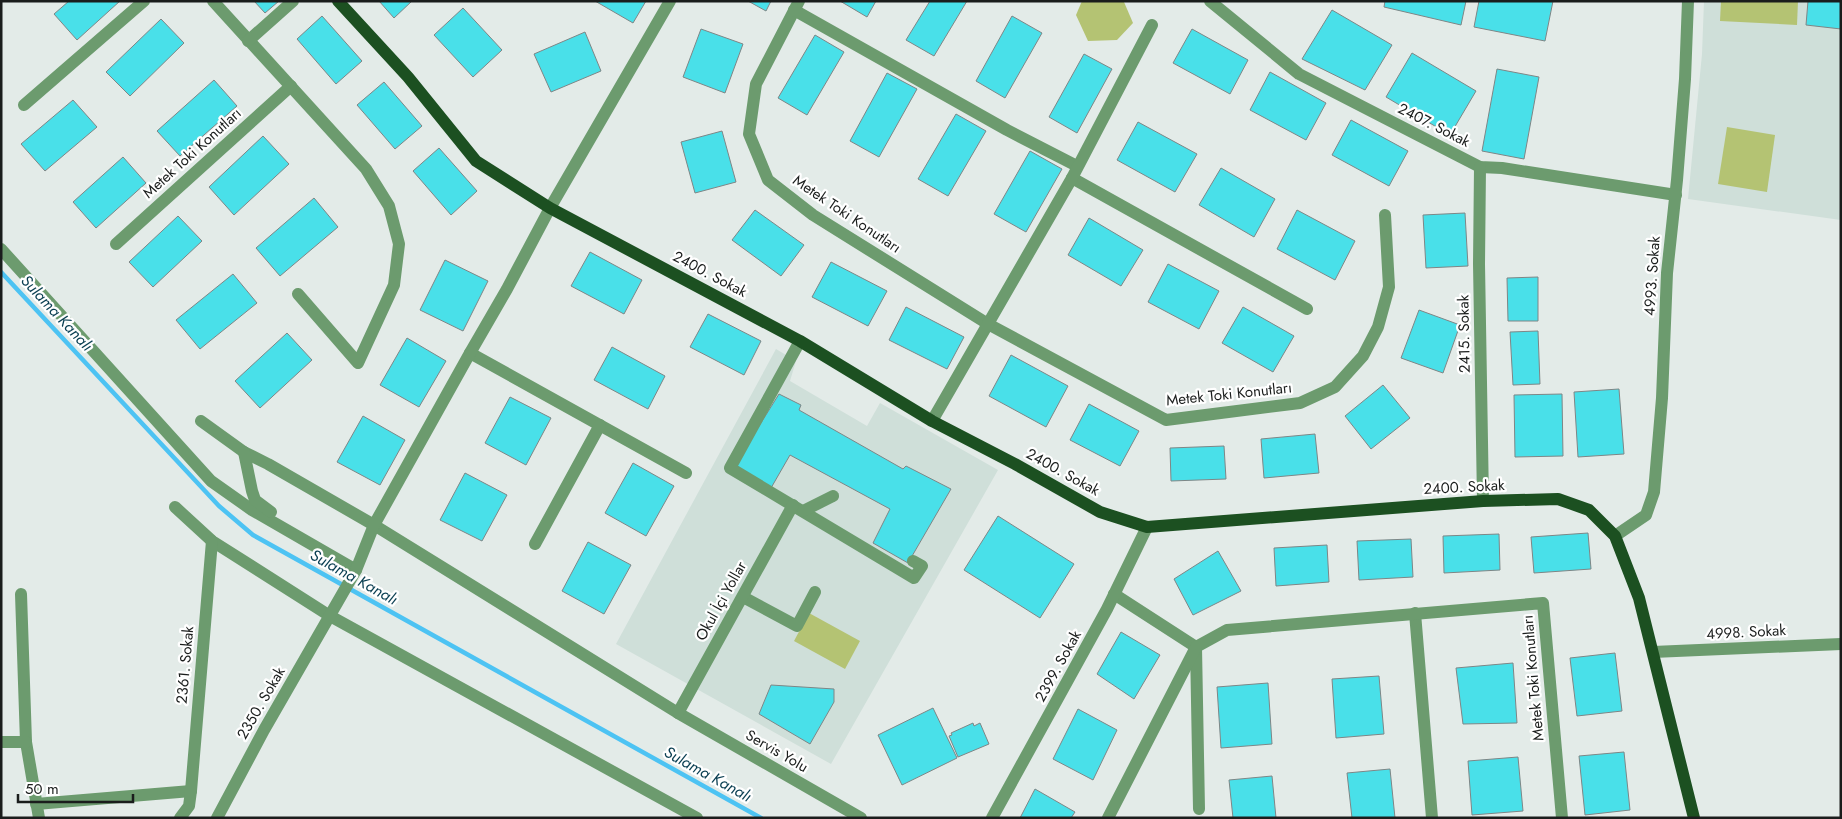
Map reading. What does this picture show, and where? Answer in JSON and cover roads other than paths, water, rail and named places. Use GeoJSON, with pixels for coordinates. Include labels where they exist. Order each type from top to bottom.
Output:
{"type":"FeatureCollection","features":[{"type":"Feature","properties":{"kind":"main road","name":"2400. Sokak"},"geometry":{"type":"LineString","coordinates":[[338,1],[408,77],[476,161],[550,208],[800,341],[932,421],[1015,464],[1100,512],[1147,527],[1483,501],[1558,499],[1589,510],[1616,536],[1640,598],[1694,818]]}},
{"type":"Feature","properties":{"kind":"street"},"geometry":{"type":"LineString","coordinates":[[24,105],[144,1]]}},
{"type":"Feature","properties":{"kind":"street"},"geometry":{"type":"LineString","coordinates":[[213,1],[248,42],[366,168],[389,206],[399,244],[394,285],[358,363],[298,294]]}},
{"type":"Feature","properties":{"kind":"street"},"geometry":{"type":"LineString","coordinates":[[248,42],[293,1]]}},
{"type":"Feature","properties":{"kind":"street","name":"2350. Sokak"},"geometry":{"type":"LineString","coordinates":[[218,818],[264,730],[357,569],[374,525],[508,289],[550,208],[670,1]]}},
{"type":"Feature","properties":{"kind":"street","name":"2407. Sokak"},"geometry":{"type":"LineString","coordinates":[[1210,1],[1299,74],[1480,167],[1502,168],[1676,195]]}},
{"type":"Feature","properties":{"kind":"street","name":"4993. Sokak"},"geometry":{"type":"LineString","coordinates":[[1616,536],[1646,515],[1654,492],[1662,398],[1667,273],[1676,195],[1685,79],[1688,1]]}},
{"type":"Feature","properties":{"kind":"street","name":"Metek Toki Konutları"},"geometry":{"type":"LineString","coordinates":[[1307,309],[796,5],[756,84],[749,134],[768,180],[813,215],[988,324],[1166,420],[1300,403],[1335,387],[1363,356],[1378,327],[1388,287],[1385,215]]}},
{"type":"Feature","properties":{"kind":"street"},"geometry":{"type":"LineString","coordinates":[[932,421],[1074,172],[1152,25]]}},
{"type":"Feature","properties":{"kind":"street","name":"Metek Toki Konutları"},"geometry":{"type":"LineString","coordinates":[[116,244],[291,86]]}},
{"type":"Feature","properties":{"kind":"street","name":"2415. Sokak"},"geometry":{"type":"LineString","coordinates":[[1480,167],[1479,264],[1483,501]]}},
{"type":"Feature","properties":{"kind":"street"},"geometry":{"type":"LineString","coordinates":[[1,249],[211,481],[252,510],[357,569]]}},
{"type":"Feature","properties":{"kind":"street"},"geometry":{"type":"LineString","coordinates":[[800,341],[730,468],[914,578],[922,566],[913,561]]}},
{"type":"Feature","properties":{"kind":"street"},"geometry":{"type":"LineString","coordinates":[[470,353],[686,473]]}},
{"type":"Feature","properties":{"kind":"street","name":"Servis Yolu"},"geometry":{"type":"LineString","coordinates":[[201,421],[244,452],[374,525],[678,713],[861,818]]}},
{"type":"Feature","properties":{"kind":"street"},"geometry":{"type":"LineString","coordinates":[[535,544],[600,425]]}},
{"type":"Feature","properties":{"kind":"street"},"geometry":{"type":"LineString","coordinates":[[244,452],[255,500],[357,569]]}},
{"type":"Feature","properties":{"kind":"street"},"geometry":{"type":"LineString","coordinates":[[798,508],[834,496]]}},
{"type":"Feature","properties":{"kind":"street"},"geometry":{"type":"LineString","coordinates":[[175,507],[212,541],[697,818]]}},
{"type":"Feature","properties":{"kind":"street","name":"Okul İçi Yollar"},"geometry":{"type":"LineString","coordinates":[[678,713],[743,597],[798,508]]}},
{"type":"Feature","properties":{"kind":"street","name":"2399. Sokak"},"geometry":{"type":"LineString","coordinates":[[992,818],[1107,609],[1147,527]]}},
{"type":"Feature","properties":{"kind":"street","name":"2361. Sokak"},"geometry":{"type":"LineString","coordinates":[[180,818],[188,806],[191,791],[212,541]]}},
{"type":"Feature","properties":{"kind":"street"},"geometry":{"type":"LineString","coordinates":[[743,597],[797,626],[815,592]]}},
{"type":"Feature","properties":{"kind":"street"},"geometry":{"type":"LineString","coordinates":[[21,594],[26,742],[39,818]]}},
{"type":"Feature","properties":{"kind":"street"},"geometry":{"type":"LineString","coordinates":[[1114,594],[1196,647]]}},
{"type":"Feature","properties":{"kind":"street","name":"Metek Toki Konutları"},"geometry":{"type":"LineString","coordinates":[[1196,647],[1227,630],[1415,613],[1543,604],[1562,818]]}},
{"type":"Feature","properties":{"kind":"street"},"geometry":{"type":"LineString","coordinates":[[1415,613],[1432,818]]}},
{"type":"Feature","properties":{"kind":"street","name":"4998. Sokak"},"geometry":{"type":"LineString","coordinates":[[1653,652],[1841,644]]}},
{"type":"Feature","properties":{"kind":"street"},"geometry":{"type":"LineString","coordinates":[[1196,647],[1199,809]]}},
{"type":"Feature","properties":{"kind":"street"},"geometry":{"type":"LineString","coordinates":[[1108,818],[1196,647]]}},
{"type":"Feature","properties":{"kind":"street"},"geometry":{"type":"LineString","coordinates":[[1,742],[26,742]]}},
{"type":"Feature","properties":{"kind":"street"},"geometry":{"type":"LineString","coordinates":[[36,804],[191,791]]}},
{"type":"Feature","properties":{"kind":"waterway","name":"Sulama Kanalı"},"geometry":{"type":"LineString","coordinates":[[1,272],[219,506],[253,535],[761,818]]}}]}
